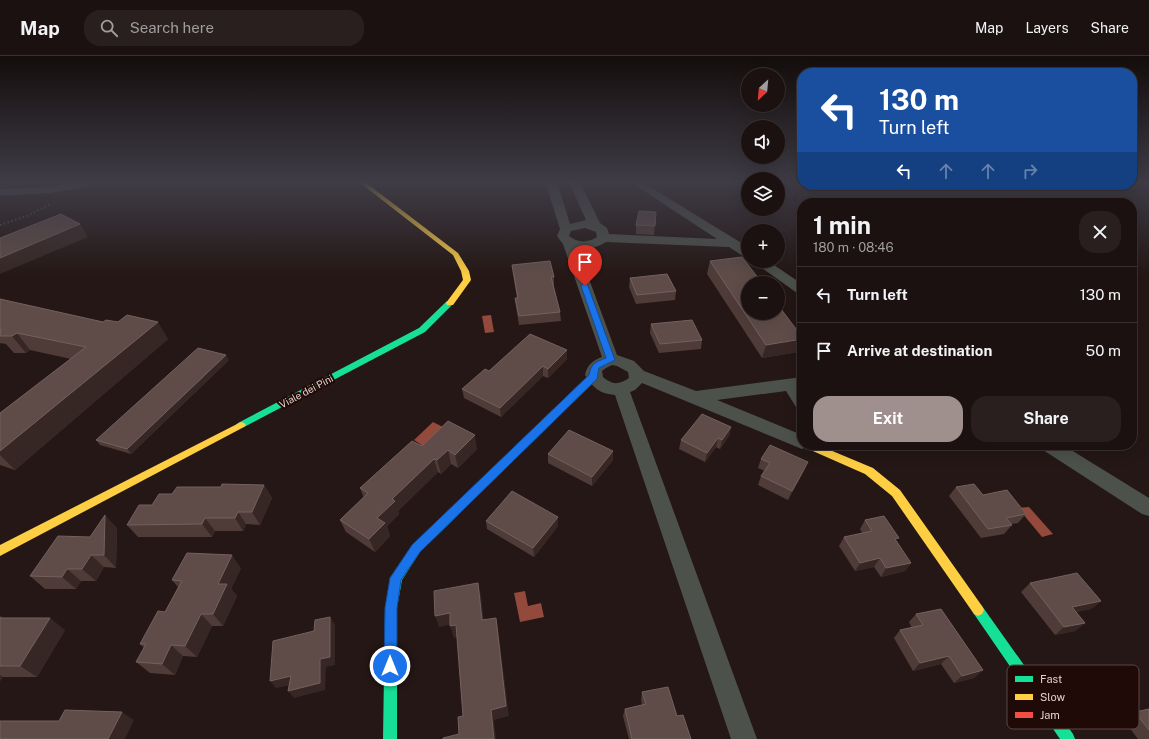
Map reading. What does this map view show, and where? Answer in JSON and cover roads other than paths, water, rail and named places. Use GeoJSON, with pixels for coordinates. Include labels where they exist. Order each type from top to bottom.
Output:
{"type":"FeatureCollection","features":[{"type":"Feature","properties":{"kind":"street","name":"Viale dei Pini"},"geometry":{"type":"LineString","coordinates":[[0,551],[422,330],[455,298],[467,280],[465,271],[456,254],[404,214]]}},
{"type":"Feature","properties":{"kind":"street"},"geometry":{"type":"LineString","coordinates":[[560,214],[611,360]]}},
{"type":"Feature","properties":{"kind":"street"},"geometry":{"type":"LineString","coordinates":[[589,214],[594,225]]}},
{"type":"Feature","properties":{"kind":"street"},"geometry":{"type":"LineString","coordinates":[[688,214],[741,249]]}},
{"type":"Feature","properties":{"kind":"street"},"geometry":{"type":"LineString","coordinates":[[567,235],[575,225],[594,225],[603,231],[603,238]]}},
{"type":"Feature","properties":{"kind":"street"},"geometry":{"type":"LineString","coordinates":[[567,235],[581,245],[588,245],[600,241],[603,238],[733,243]]}},
{"type":"Feature","properties":{"kind":"street"},"geometry":{"type":"LineString","coordinates":[[769,268],[797,287]]}},
{"type":"Feature","properties":{"kind":"street"},"geometry":{"type":"LineString","coordinates":[[390,739],[391,608],[396,578],[416,549],[593,376],[595,367],[611,360],[625,361],[635,369],[637,374],[633,383],[621,389],[606,388],[600,385],[593,376]]}},
{"type":"Feature","properties":{"kind":"street"},"geometry":{"type":"LineString","coordinates":[[637,374],[797,440]]}},
{"type":"Feature","properties":{"kind":"street"},"geometry":{"type":"LineString","coordinates":[[695,397],[797,384]]}},
{"type":"Feature","properties":{"kind":"street"},"geometry":{"type":"LineString","coordinates":[[621,389],[744,739]]}},
{"type":"Feature","properties":{"kind":"street"},"geometry":{"type":"LineString","coordinates":[[831,450],[869,471],[896,493],[1016,665]]}},
{"type":"Feature","properties":{"kind":"street"},"geometry":{"type":"LineString","coordinates":[[1057,450],[1149,508]]}},
{"type":"Feature","properties":{"kind":"street"},"geometry":{"type":"LineString","coordinates":[[1061,729],[1068,739]]}}]}
